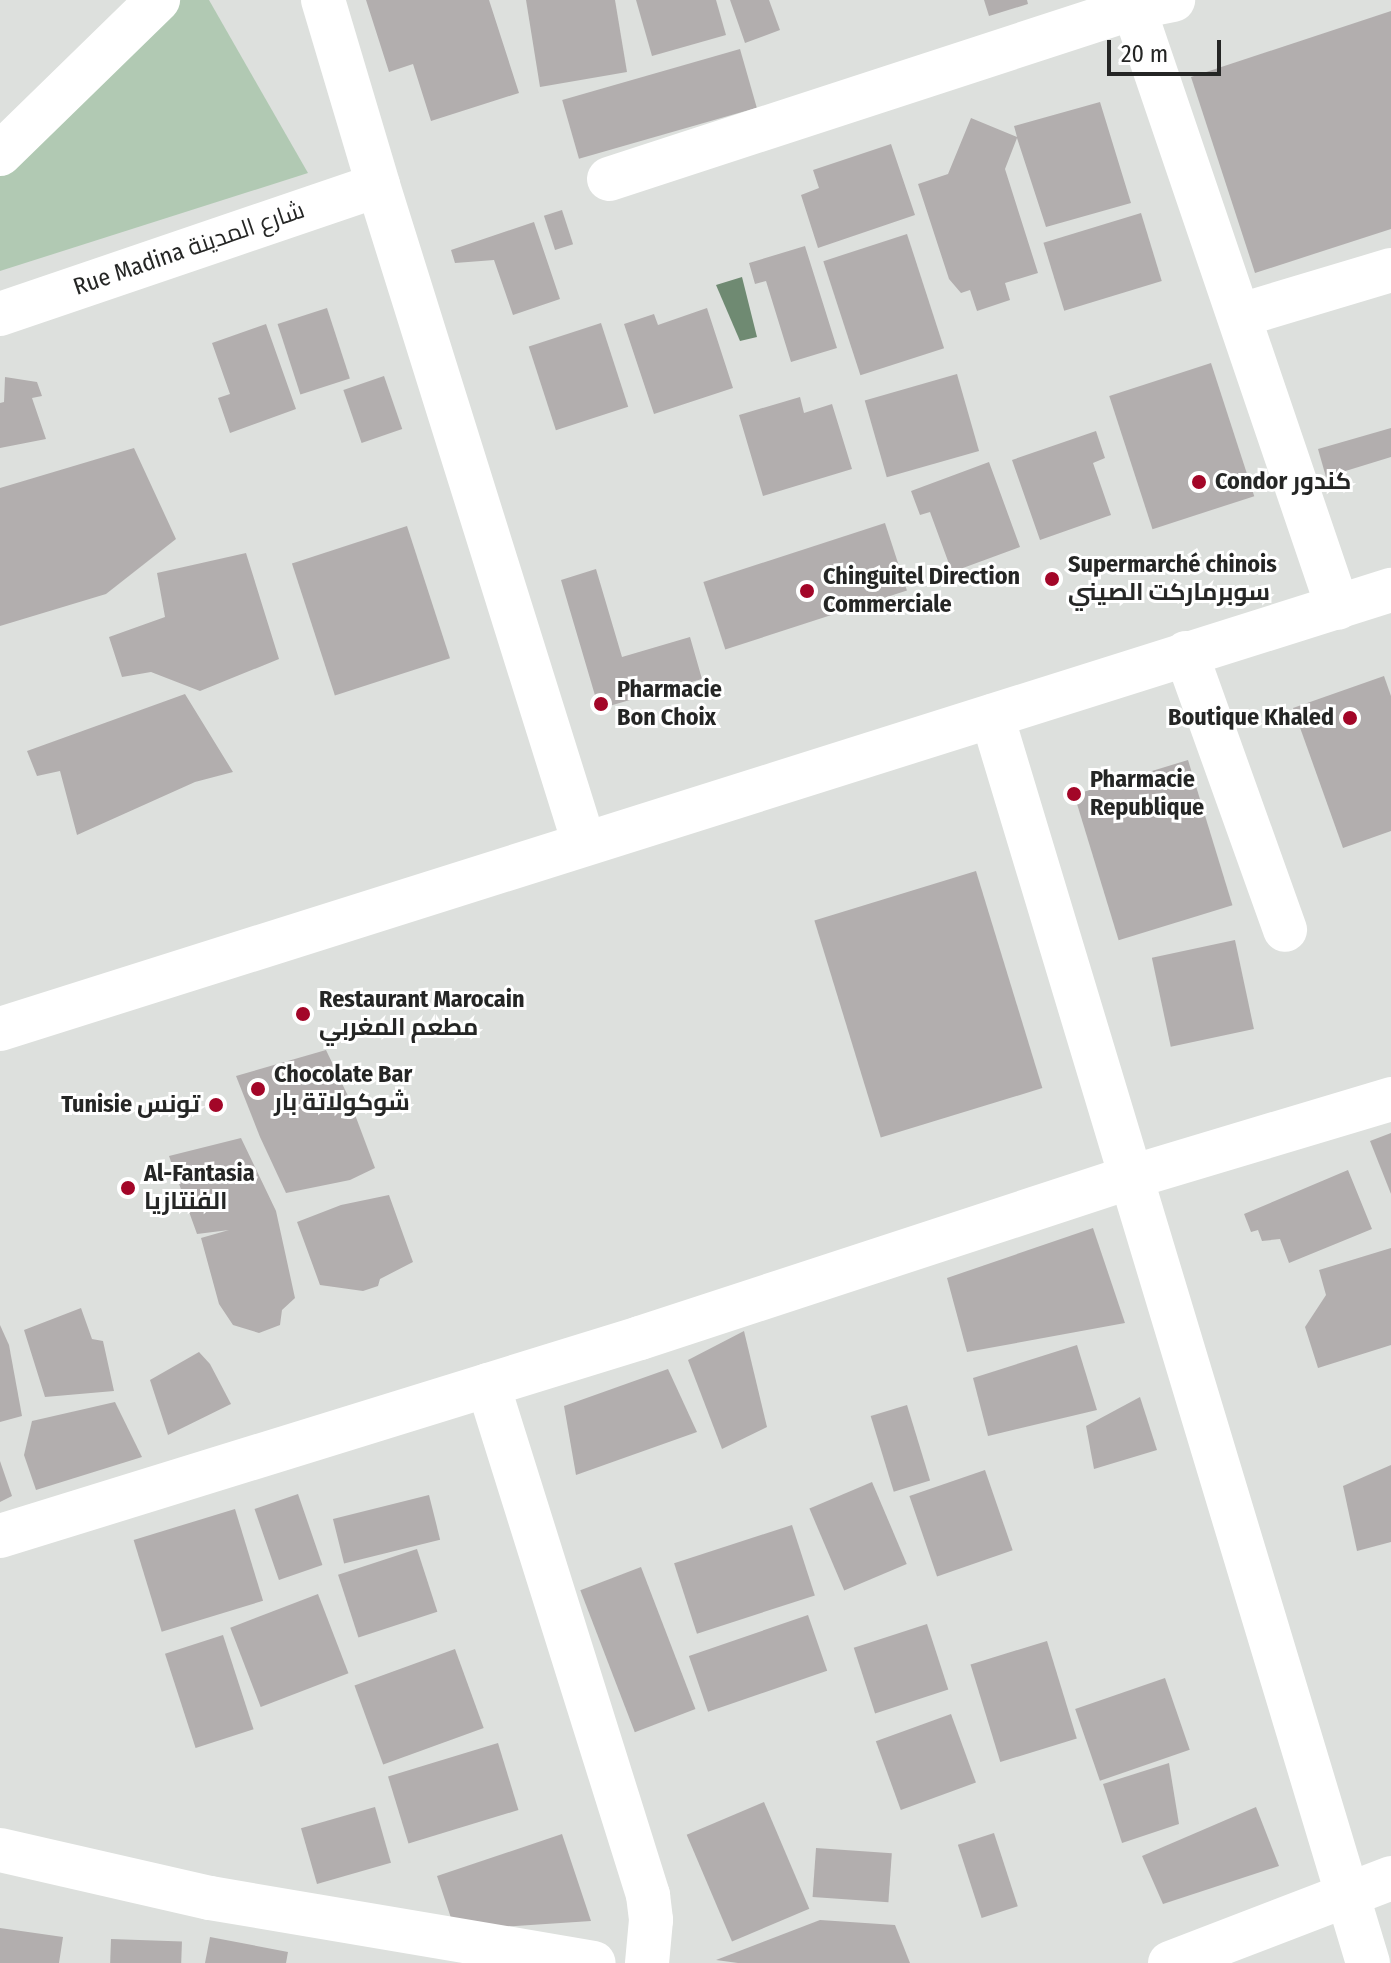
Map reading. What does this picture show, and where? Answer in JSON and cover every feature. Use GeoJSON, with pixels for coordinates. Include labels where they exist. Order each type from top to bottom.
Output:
{"type":"FeatureCollection","features":[{"type":"Feature","properties":{"kind":"street"},"geometry":{"type":"LineString","coordinates":[[0,154],[158,0]]}},
{"type":"Feature","properties":{"kind":"street"},"geometry":{"type":"LineString","coordinates":[[323,0],[584,843]]}},
{"type":"Feature","properties":{"kind":"street"},"geometry":{"type":"LineString","coordinates":[[609,179],[1146,3],[1241,315],[1338,608]]}},
{"type":"Feature","properties":{"kind":"street","name":"Rue Madina شارع المدينة"},"geometry":{"type":"LineString","coordinates":[[0,314],[378,185]]}},
{"type":"Feature","properties":{"kind":"street"},"geometry":{"type":"LineString","coordinates":[[1241,315],[1391,270]]}},
{"type":"Feature","properties":{"kind":"street"},"geometry":{"type":"LineString","coordinates":[[0,1029],[1391,590]]}},
{"type":"Feature","properties":{"kind":"street"},"geometry":{"type":"LineString","coordinates":[[1186,653],[1285,930]]}},
{"type":"Feature","properties":{"kind":"street"},"geometry":{"type":"LineString","coordinates":[[992,716],[1128,1178],[1368,1963]]}},
{"type":"Feature","properties":{"kind":"street"},"geometry":{"type":"LineString","coordinates":[[0,1536],[488,1385],[1128,1178],[1391,1099]]}},
{"type":"Feature","properties":{"kind":"street"},"geometry":{"type":"LineString","coordinates":[[488,1385],[648,1895],[651,1920],[647,1963]]}},
{"type":"Feature","properties":{"kind":"street"},"geometry":{"type":"LineString","coordinates":[[0,1850],[210,1898],[594,1963]]}},
{"type":"Feature","properties":{"kind":"street"},"geometry":{"type":"LineString","coordinates":[[1170,1963],[1346,1892],[1391,1878]]}},
{"type":"Feature","properties":{"kind":"shaded area"},"geometry":{"type":"Polygon","coordinates":[[[156,0],[209,0],[308,173],[0,271],[0,140],[156,0]]]}},
{"type":"Feature","properties":{"kind":"shaded area"},"geometry":{"type":"Polygon","coordinates":[[[742,277],[757,337],[740,341],[716,285],[742,277]]]}},
{"type":"Feature","properties":{"kind":"building"},"geometry":{"type":"Polygon","coordinates":[[[366,0],[489,0],[519,93],[431,121],[413,64],[389,72],[366,0]]]}},
{"type":"Feature","properties":{"kind":"building"},"geometry":{"type":"Polygon","coordinates":[[[526,0],[615,0],[627,72],[540,87],[526,0]]]}},
{"type":"Feature","properties":{"kind":"building"},"geometry":{"type":"Polygon","coordinates":[[[636,0],[716,0],[726,35],[652,56],[636,0]]]}},
{"type":"Feature","properties":{"kind":"building"},"geometry":{"type":"Polygon","coordinates":[[[730,0],[769,0],[780,30],[745,43],[730,0]]]}},
{"type":"Feature","properties":{"kind":"building"},"geometry":{"type":"Polygon","coordinates":[[[984,0],[1027,0],[1028,4],[989,16],[984,0]]]}},
{"type":"Feature","properties":{"kind":"building"},"geometry":{"type":"Polygon","coordinates":[[[1391,11],[1391,229],[1255,273],[1191,77],[1391,11]]]}},
{"type":"Feature","properties":{"kind":"building"},"geometry":{"type":"Polygon","coordinates":[[[740,49],[757,108],[579,159],[562,100],[740,49]]]}},
{"type":"Feature","properties":{"kind":"building"},"geometry":{"type":"Polygon","coordinates":[[[1100,102],[1131,203],[1046,227],[1017,138],[1005,169],[1038,273],[1005,283],[1010,300],[977,311],[970,290],[961,293],[949,279],[918,184],[948,174],[971,118],[1017,137],[1014,126],[1100,102]]]}},
{"type":"Feature","properties":{"kind":"building"},"geometry":{"type":"Polygon","coordinates":[[[891,144],[915,215],[818,248],[801,195],[819,188],[813,170],[891,144]]]}},
{"type":"Feature","properties":{"kind":"building"},"geometry":{"type":"Polygon","coordinates":[[[562,210],[573,244],[555,250],[544,216],[562,210]]]}},
{"type":"Feature","properties":{"kind":"building"},"geometry":{"type":"Polygon","coordinates":[[[1141,213],[1162,281],[1064,311],[1043,243],[1141,213]]]}},
{"type":"Feature","properties":{"kind":"building"},"geometry":{"type":"Polygon","coordinates":[[[534,222],[560,299],[513,315],[494,260],[455,263],[451,250],[534,222]]]}},
{"type":"Feature","properties":{"kind":"building"},"geometry":{"type":"Polygon","coordinates":[[[907,234],[944,348],[860,375],[823,261],[907,234]]]}},
{"type":"Feature","properties":{"kind":"building"},"geometry":{"type":"Polygon","coordinates":[[[805,246],[837,348],[791,362],[766,281],[755,284],[749,263],[805,246]]]}},
{"type":"Feature","properties":{"kind":"building"},"geometry":{"type":"Polygon","coordinates":[[[327,308],[350,378],[300,394],[278,324],[327,308]]]}},
{"type":"Feature","properties":{"kind":"building"},"geometry":{"type":"Polygon","coordinates":[[[707,308],[733,388],[654,414],[624,324],[654,314],[658,325],[707,308]]]}},
{"type":"Feature","properties":{"kind":"building"},"geometry":{"type":"Polygon","coordinates":[[[601,323],[628,407],[556,430],[529,346],[601,323]]]}},
{"type":"Feature","properties":{"kind":"building"},"geometry":{"type":"Polygon","coordinates":[[[266,324],[296,409],[230,433],[218,398],[230,394],[212,343],[266,324]]]}},
{"type":"Feature","properties":{"kind":"building"},"geometry":{"type":"Polygon","coordinates":[[[1211,363],[1254,496],[1152,529],[1109,396],[1211,363]]]}},
{"type":"Feature","properties":{"kind":"building"},"geometry":{"type":"Polygon","coordinates":[[[957,374],[979,451],[887,477],[865,400],[957,374]]]}},
{"type":"Feature","properties":{"kind":"building"},"geometry":{"type":"Polygon","coordinates":[[[384,376],[402,429],[362,443],[343,390],[384,376]]]}},
{"type":"Feature","properties":{"kind":"building"},"geometry":{"type":"Polygon","coordinates":[[[5,377],[37,382],[42,396],[32,398],[46,439],[0,448],[0,403],[4,402],[5,377]]]}},
{"type":"Feature","properties":{"kind":"building"},"geometry":{"type":"Polygon","coordinates":[[[800,397],[804,413],[832,404],[852,469],[763,496],[739,415],[800,397]]]}},
{"type":"Feature","properties":{"kind":"building"},"geometry":{"type":"Polygon","coordinates":[[[1391,428],[1391,457],[1326,477],[1318,449],[1391,428]]]}},
{"type":"Feature","properties":{"kind":"building"},"geometry":{"type":"Polygon","coordinates":[[[1096,431],[1105,458],[1093,463],[1111,515],[1040,540],[1012,460],[1096,431]]]}},
{"type":"Feature","properties":{"kind":"building"},"geometry":{"type":"Polygon","coordinates":[[[134,448],[176,539],[106,594],[0,626],[0,488],[134,448]]]}},
{"type":"Feature","properties":{"kind":"building"},"geometry":{"type":"Polygon","coordinates":[[[989,462],[1020,547],[952,572],[930,512],[920,515],[911,491],[989,462]]]}},
{"type":"Feature","properties":{"kind":"building"},"geometry":{"type":"Polygon","coordinates":[[[885,523],[907,591],[725,650],[703,582],[885,523]]]}},
{"type":"Feature","properties":{"kind":"building"},"geometry":{"type":"Polygon","coordinates":[[[407,526],[450,658],[335,696],[292,563],[407,526]]]}},
{"type":"Feature","properties":{"kind":"building"},"geometry":{"type":"Polygon","coordinates":[[[246,553],[279,659],[200,691],[151,672],[122,677],[109,637],[165,617],[157,573],[246,553]]]}},
{"type":"Feature","properties":{"kind":"building"},"geometry":{"type":"Polygon","coordinates":[[[596,569],[622,657],[690,637],[702,679],[599,709],[561,580],[596,569]]]}},
{"type":"Feature","properties":{"kind":"building"},"geometry":{"type":"Polygon","coordinates":[[[1384,676],[1391,696],[1391,831],[1343,848],[1293,708],[1384,676]]]}},
{"type":"Feature","properties":{"kind":"building"},"geometry":{"type":"Polygon","coordinates":[[[185,694],[233,772],[195,782],[77,835],[60,771],[37,776],[27,751],[185,694]]]}},
{"type":"Feature","properties":{"kind":"building"},"geometry":{"type":"Polygon","coordinates":[[[1188,760],[1232,905],[1119,940],[1074,795],[1188,760]]]}},
{"type":"Feature","properties":{"kind":"building"},"geometry":{"type":"Polygon","coordinates":[[[976,871],[1042,1088],[881,1137],[814,920],[976,871]]]}},
{"type":"Feature","properties":{"kind":"building"},"geometry":{"type":"Polygon","coordinates":[[[1235,940],[1254,1029],[1171,1047],[1152,958],[1235,940]]]}},
{"type":"Feature","properties":{"kind":"building"},"geometry":{"type":"Polygon","coordinates":[[[326,1050],[348,1096],[375,1168],[350,1180],[286,1193],[236,1076],[326,1050]]]}},
{"type":"Feature","properties":{"kind":"building"},"geometry":{"type":"Polygon","coordinates":[[[1391,1133],[1391,1194],[1370,1141],[1391,1133]]]}},
{"type":"Feature","properties":{"kind":"building"},"geometry":{"type":"Polygon","coordinates":[[[241,1138],[276,1211],[295,1298],[282,1310],[280,1325],[259,1333],[233,1325],[219,1304],[201,1238],[229,1230],[197,1234],[169,1156],[241,1138]]]}},
{"type":"Feature","properties":{"kind":"building"},"geometry":{"type":"Polygon","coordinates":[[[1348,1170],[1372,1229],[1289,1263],[1280,1239],[1262,1241],[1258,1230],[1251,1232],[1244,1214],[1348,1170]]]}},
{"type":"Feature","properties":{"kind":"building"},"geometry":{"type":"Polygon","coordinates":[[[389,1195],[413,1262],[380,1279],[378,1286],[363,1291],[320,1285],[297,1222],[341,1205],[389,1195]]]}},
{"type":"Feature","properties":{"kind":"building"},"geometry":{"type":"Polygon","coordinates":[[[1093,1228],[1125,1323],[967,1352],[947,1278],[1093,1228]]]}},
{"type":"Feature","properties":{"kind":"building"},"geometry":{"type":"Polygon","coordinates":[[[1391,1248],[1391,1345],[1318,1368],[1305,1327],[1326,1295],[1319,1270],[1391,1248]]]}},
{"type":"Feature","properties":{"kind":"building"},"geometry":{"type":"Polygon","coordinates":[[[81,1308],[92,1339],[103,1341],[114,1391],[45,1397],[24,1330],[81,1308]]]}},
{"type":"Feature","properties":{"kind":"building"},"geometry":{"type":"Polygon","coordinates":[[[0,1325],[9,1345],[22,1416],[0,1422],[0,1325]]]}},
{"type":"Feature","properties":{"kind":"building"},"geometry":{"type":"Polygon","coordinates":[[[744,1331],[767,1427],[722,1449],[688,1360],[744,1331]]]}},
{"type":"Feature","properties":{"kind":"building"},"geometry":{"type":"Polygon","coordinates":[[[1077,1345],[1097,1410],[988,1436],[973,1378],[1077,1345]]]}},
{"type":"Feature","properties":{"kind":"building"},"geometry":{"type":"Polygon","coordinates":[[[199,1352],[210,1364],[231,1404],[168,1435],[150,1380],[199,1352]]]}},
{"type":"Feature","properties":{"kind":"building"},"geometry":{"type":"Polygon","coordinates":[[[668,1369],[697,1432],[576,1475],[564,1406],[668,1369]]]}},
{"type":"Feature","properties":{"kind":"building"},"geometry":{"type":"Polygon","coordinates":[[[1140,1397],[1157,1450],[1094,1469],[1086,1426],[1140,1397]]]}},
{"type":"Feature","properties":{"kind":"building"},"geometry":{"type":"Polygon","coordinates":[[[115,1402],[142,1457],[36,1490],[24,1455],[32,1421],[115,1402]]]}},
{"type":"Feature","properties":{"kind":"building"},"geometry":{"type":"Polygon","coordinates":[[[907,1405],[930,1481],[894,1492],[871,1416],[907,1405]]]}},
{"type":"Feature","properties":{"kind":"building"},"geometry":{"type":"Polygon","coordinates":[[[0,1461],[12,1496],[0,1502],[0,1461]]]}},
{"type":"Feature","properties":{"kind":"building"},"geometry":{"type":"Polygon","coordinates":[[[1391,1465],[1391,1542],[1357,1551],[1343,1486],[1391,1465]]]}},
{"type":"Feature","properties":{"kind":"building"},"geometry":{"type":"Polygon","coordinates":[[[985,1470],[1013,1550],[937,1576],[909,1496],[985,1470]]]}},
{"type":"Feature","properties":{"kind":"building"},"geometry":{"type":"Polygon","coordinates":[[[872,1482],[907,1564],[844,1590],[809,1509],[872,1482]]]}},
{"type":"Feature","properties":{"kind":"building"},"geometry":{"type":"Polygon","coordinates":[[[298,1494],[322,1565],[279,1580],[255,1509],[298,1494]]]}},
{"type":"Feature","properties":{"kind":"building"},"geometry":{"type":"Polygon","coordinates":[[[429,1495],[440,1540],[344,1564],[333,1519],[429,1495]]]}},
{"type":"Feature","properties":{"kind":"building"},"geometry":{"type":"Polygon","coordinates":[[[235,1509],[263,1601],[162,1632],[134,1540],[235,1509]]]}},
{"type":"Feature","properties":{"kind":"building"},"geometry":{"type":"Polygon","coordinates":[[[792,1525],[815,1595],[697,1634],[674,1563],[792,1525]]]}},
{"type":"Feature","properties":{"kind":"building"},"geometry":{"type":"Polygon","coordinates":[[[417,1549],[437,1612],[358,1637],[338,1575],[417,1549]]]}},
{"type":"Feature","properties":{"kind":"building"},"geometry":{"type":"Polygon","coordinates":[[[641,1567],[695,1709],[635,1732],[580,1590],[641,1567]]]}},
{"type":"Feature","properties":{"kind":"building"},"geometry":{"type":"Polygon","coordinates":[[[318,1594],[348,1673],[261,1707],[230,1628],[318,1594]]]}},
{"type":"Feature","properties":{"kind":"building"},"geometry":{"type":"Polygon","coordinates":[[[808,1615],[827,1671],[708,1712],[689,1656],[808,1615]]]}},
{"type":"Feature","properties":{"kind":"building"},"geometry":{"type":"Polygon","coordinates":[[[927,1624],[948,1690],[875,1713],[854,1648],[927,1624]]]}},
{"type":"Feature","properties":{"kind":"building"},"geometry":{"type":"Polygon","coordinates":[[[223,1635],[254,1729],[196,1748],[165,1654],[223,1635]]]}},
{"type":"Feature","properties":{"kind":"building"},"geometry":{"type":"Polygon","coordinates":[[[1047,1641],[1077,1739],[1000,1762],[970,1664],[1047,1641]]]}},
{"type":"Feature","properties":{"kind":"building"},"geometry":{"type":"Polygon","coordinates":[[[455,1649],[484,1728],[383,1765],[354,1686],[455,1649]]]}},
{"type":"Feature","properties":{"kind":"building"},"geometry":{"type":"Polygon","coordinates":[[[1165,1678],[1190,1750],[1100,1781],[1075,1709],[1165,1678]]]}},
{"type":"Feature","properties":{"kind":"building"},"geometry":{"type":"Polygon","coordinates":[[[951,1714],[976,1783],[901,1810],[876,1741],[951,1714]]]}},
{"type":"Feature","properties":{"kind":"building"},"geometry":{"type":"Polygon","coordinates":[[[498,1743],[518,1810],[408,1844],[388,1777],[498,1743]]]}},
{"type":"Feature","properties":{"kind":"building"},"geometry":{"type":"Polygon","coordinates":[[[1169,1763],[1179,1824],[1122,1843],[1103,1784],[1169,1763]]]}},
{"type":"Feature","properties":{"kind":"building"},"geometry":{"type":"Polygon","coordinates":[[[764,1802],[809,1909],[732,1942],[687,1835],[764,1802]]]}},
{"type":"Feature","properties":{"kind":"building"},"geometry":{"type":"Polygon","coordinates":[[[375,1807],[391,1863],[317,1884],[301,1828],[375,1807]]]}},
{"type":"Feature","properties":{"kind":"building"},"geometry":{"type":"Polygon","coordinates":[[[1256,1807],[1279,1866],[1163,1904],[1142,1856],[1256,1807]]]}},
{"type":"Feature","properties":{"kind":"building"},"geometry":{"type":"Polygon","coordinates":[[[994,1833],[1018,1906],[982,1918],[958,1845],[994,1833]]]}},
{"type":"Feature","properties":{"kind":"building"},"geometry":{"type":"Polygon","coordinates":[[[562,1834],[591,1921],[455,1930],[437,1876],[562,1834]]]}},
{"type":"Feature","properties":{"kind":"building"},"geometry":{"type":"Polygon","coordinates":[[[816,1848],[892,1853],[888,1902],[813,1897],[816,1848]]]}},
{"type":"Feature","properties":{"kind":"building"},"geometry":{"type":"Polygon","coordinates":[[[820,1920],[895,1925],[910,1963],[738,1963],[716,1960],[820,1920]]]}},
{"type":"Feature","properties":{"kind":"building"},"geometry":{"type":"Polygon","coordinates":[[[0,1928],[63,1937],[59,1963],[0,1963],[0,1928]]]}},
{"type":"Feature","properties":{"kind":"building"},"geometry":{"type":"Polygon","coordinates":[[[210,1937],[288,1952],[286,1963],[205,1963],[210,1937]]]}},
{"type":"Feature","properties":{"kind":"building"},"geometry":{"type":"Polygon","coordinates":[[[111,1939],[182,1941],[181,1963],[110,1963],[111,1939]]]}},
{"type":"Feature","properties":{"kind":"place","name":"Condor كندور"},"geometry":{"type":"Point","coordinates":[1199,482]}},
{"type":"Feature","properties":{"kind":"place","name":"Supermarché chinois سوبرماركت الصيني"},"geometry":{"type":"Point","coordinates":[1052,579]}},
{"type":"Feature","properties":{"kind":"place","name":"Chinguitel Direction Commerciale"},"geometry":{"type":"Point","coordinates":[807,591]}},
{"type":"Feature","properties":{"kind":"place","name":"Pharmacie Bon Choix"},"geometry":{"type":"Point","coordinates":[601,704]}},
{"type":"Feature","properties":{"kind":"place","name":"Boutique Khaled"},"geometry":{"type":"Point","coordinates":[1350,718]}},
{"type":"Feature","properties":{"kind":"place","name":"Pharmacie Republique"},"geometry":{"type":"Point","coordinates":[1074,794]}},
{"type":"Feature","properties":{"kind":"place","name":"Restaurant Marocain مطعم المغربي"},"geometry":{"type":"Point","coordinates":[303,1014]}},
{"type":"Feature","properties":{"kind":"place","name":"Chocolate Bar شوكولاتة بار"},"geometry":{"type":"Point","coordinates":[258,1089]}},
{"type":"Feature","properties":{"kind":"place","name":"Tunisie تونس"},"geometry":{"type":"Point","coordinates":[216,1105]}},
{"type":"Feature","properties":{"kind":"place","name":"Al-Fantasia الفنتازيا"},"geometry":{"type":"Point","coordinates":[128,1188]}}]}
